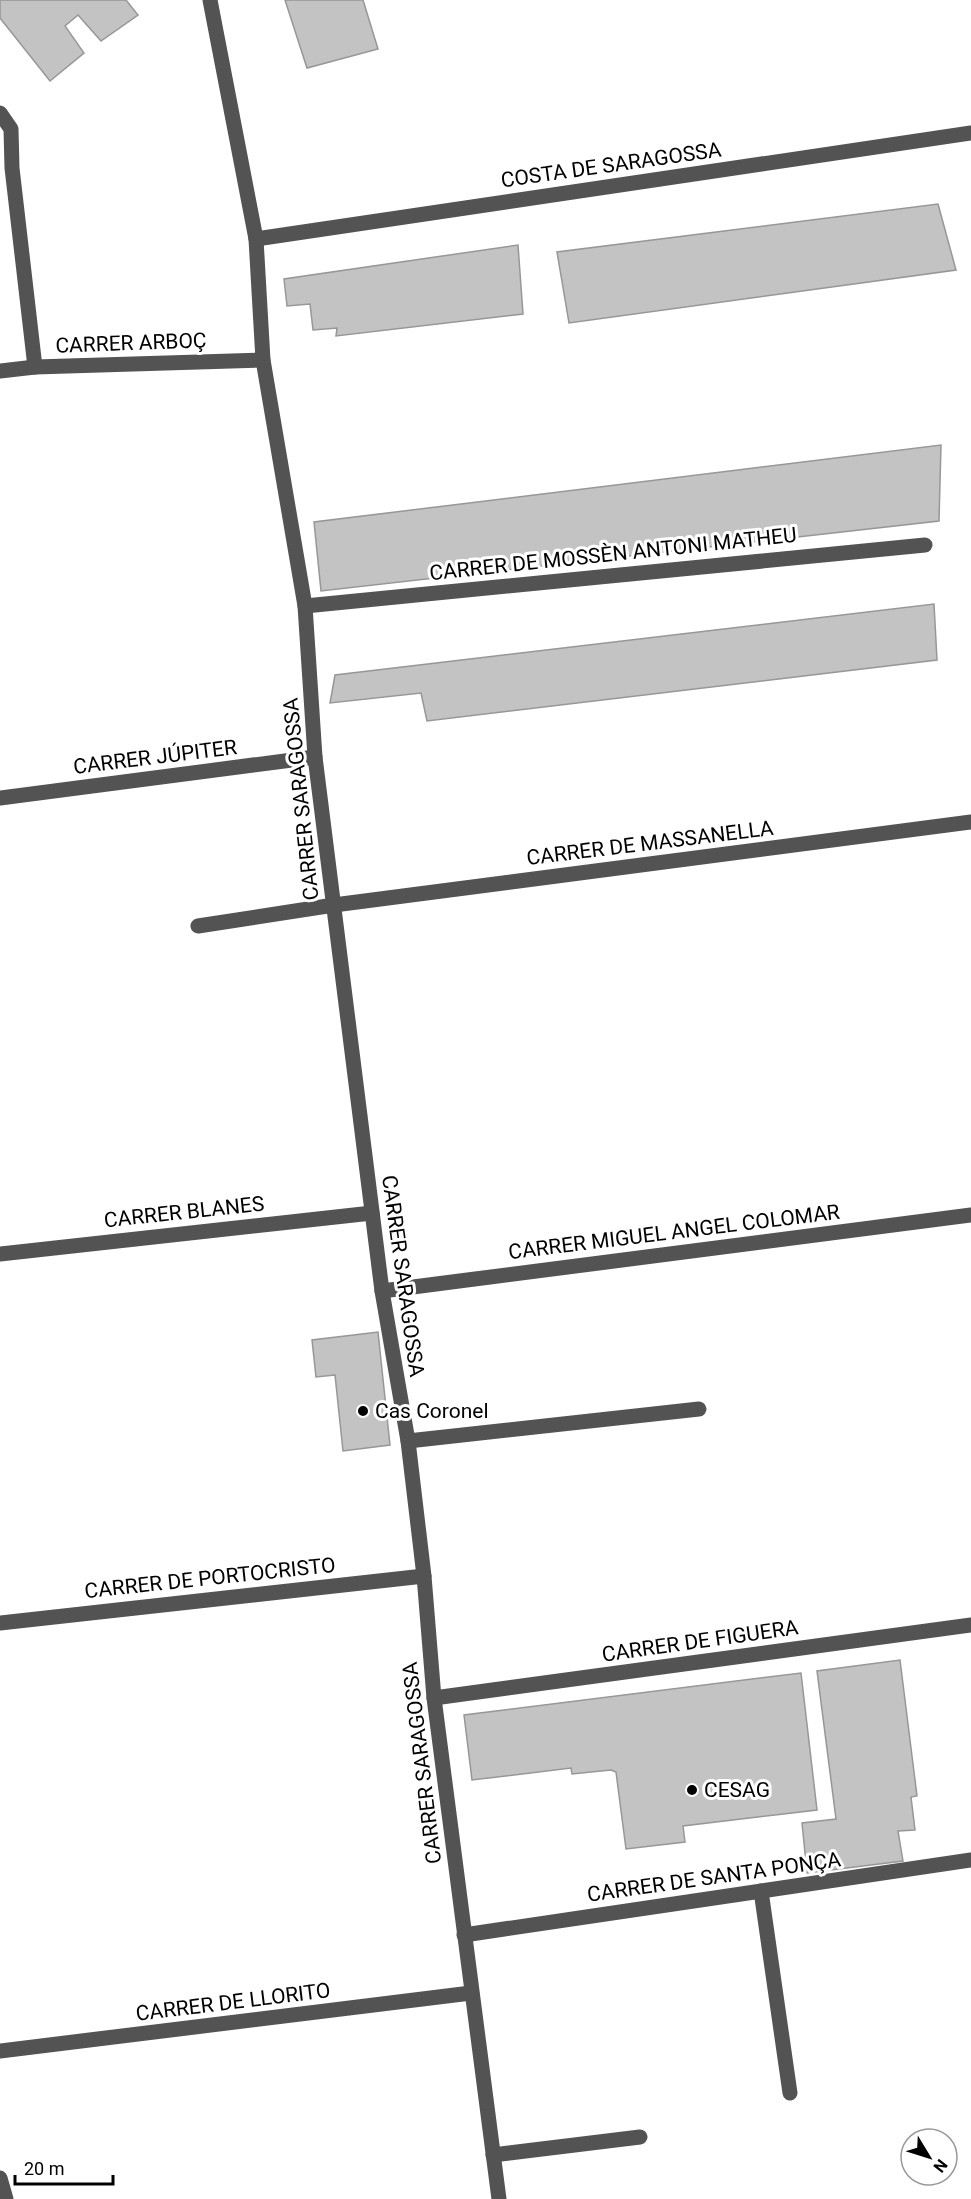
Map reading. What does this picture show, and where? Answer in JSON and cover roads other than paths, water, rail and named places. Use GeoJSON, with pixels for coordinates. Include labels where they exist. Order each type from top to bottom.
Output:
{"type":"FeatureCollection","features":[{"type":"Feature","properties":{"kind":"street"},"geometry":{"type":"LineString","coordinates":[[210,0],[256,239],[263,360]]}},
{"type":"Feature","properties":{"kind":"street"},"geometry":{"type":"LineString","coordinates":[[0,113],[11,129],[12,168],[35,367]]}},
{"type":"Feature","properties":{"kind":"street","name":"COSTA DE SARAGOSSA"},"geometry":{"type":"LineString","coordinates":[[256,239],[971,134]]}},
{"type":"Feature","properties":{"kind":"street","name":"CARRER ARBOÇ"},"geometry":{"type":"LineString","coordinates":[[0,371],[35,367],[263,360]]}},
{"type":"Feature","properties":{"kind":"street","name":"CARRER SARAGOSSA"},"geometry":{"type":"LineString","coordinates":[[263,360],[305,606],[315,758],[382,1291],[408,1442],[424,1576],[434,1698],[499,2199]]}},
{"type":"Feature","properties":{"kind":"street","name":"CARRER DE MOSSÈN ANTONI MATHEU"},"geometry":{"type":"LineString","coordinates":[[305,606],[925,545]]}},
{"type":"Feature","properties":{"kind":"street","name":"CARRER JÚPITER"},"geometry":{"type":"LineString","coordinates":[[0,798],[315,758]]}},
{"type":"Feature","properties":{"kind":"street","name":"CARRER DE MASSANELLA"},"geometry":{"type":"LineString","coordinates":[[198,926],[334,904],[971,822]]}},
{"type":"Feature","properties":{"kind":"street","name":"CARRER BLANES"},"geometry":{"type":"LineString","coordinates":[[0,1254],[372,1213]]}},
{"type":"Feature","properties":{"kind":"street","name":"CARRER MIGUEL ANGEL COLOMAR"},"geometry":{"type":"LineString","coordinates":[[382,1291],[971,1215]]}},
{"type":"Feature","properties":{"kind":"street"},"geometry":{"type":"LineString","coordinates":[[408,1442],[699,1409]]}},
{"type":"Feature","properties":{"kind":"street","name":"CARRER DE PORTOCRISTO"},"geometry":{"type":"LineString","coordinates":[[0,1623],[424,1576]]}},
{"type":"Feature","properties":{"kind":"street","name":"CARRER DE FIGUERA"},"geometry":{"type":"LineString","coordinates":[[434,1698],[971,1625]]}},
{"type":"Feature","properties":{"kind":"street","name":"CARRER DE SANTA PONÇA"},"geometry":{"type":"LineString","coordinates":[[464,1935],[971,1860]]}},
{"type":"Feature","properties":{"kind":"street"},"geometry":{"type":"LineString","coordinates":[[761,1891],[790,2092]]}},
{"type":"Feature","properties":{"kind":"street","name":"CARRER DE LLORITO"},"geometry":{"type":"LineString","coordinates":[[0,2051],[471,1993]]}},
{"type":"Feature","properties":{"kind":"street"},"geometry":{"type":"LineString","coordinates":[[493,2156],[640,2137]]}},
{"type":"Feature","properties":{"kind":"street"},"geometry":{"type":"LineString","coordinates":[[0,2178],[6,2199]]}},
{"type":"Feature","properties":{"kind":"place","name":"Cas Coronel"},"geometry":{"type":"Point","coordinates":[363,1411]}},
{"type":"Feature","properties":{"kind":"place","name":"CESAG"},"geometry":{"type":"Point","coordinates":[692,1790]}}]}
